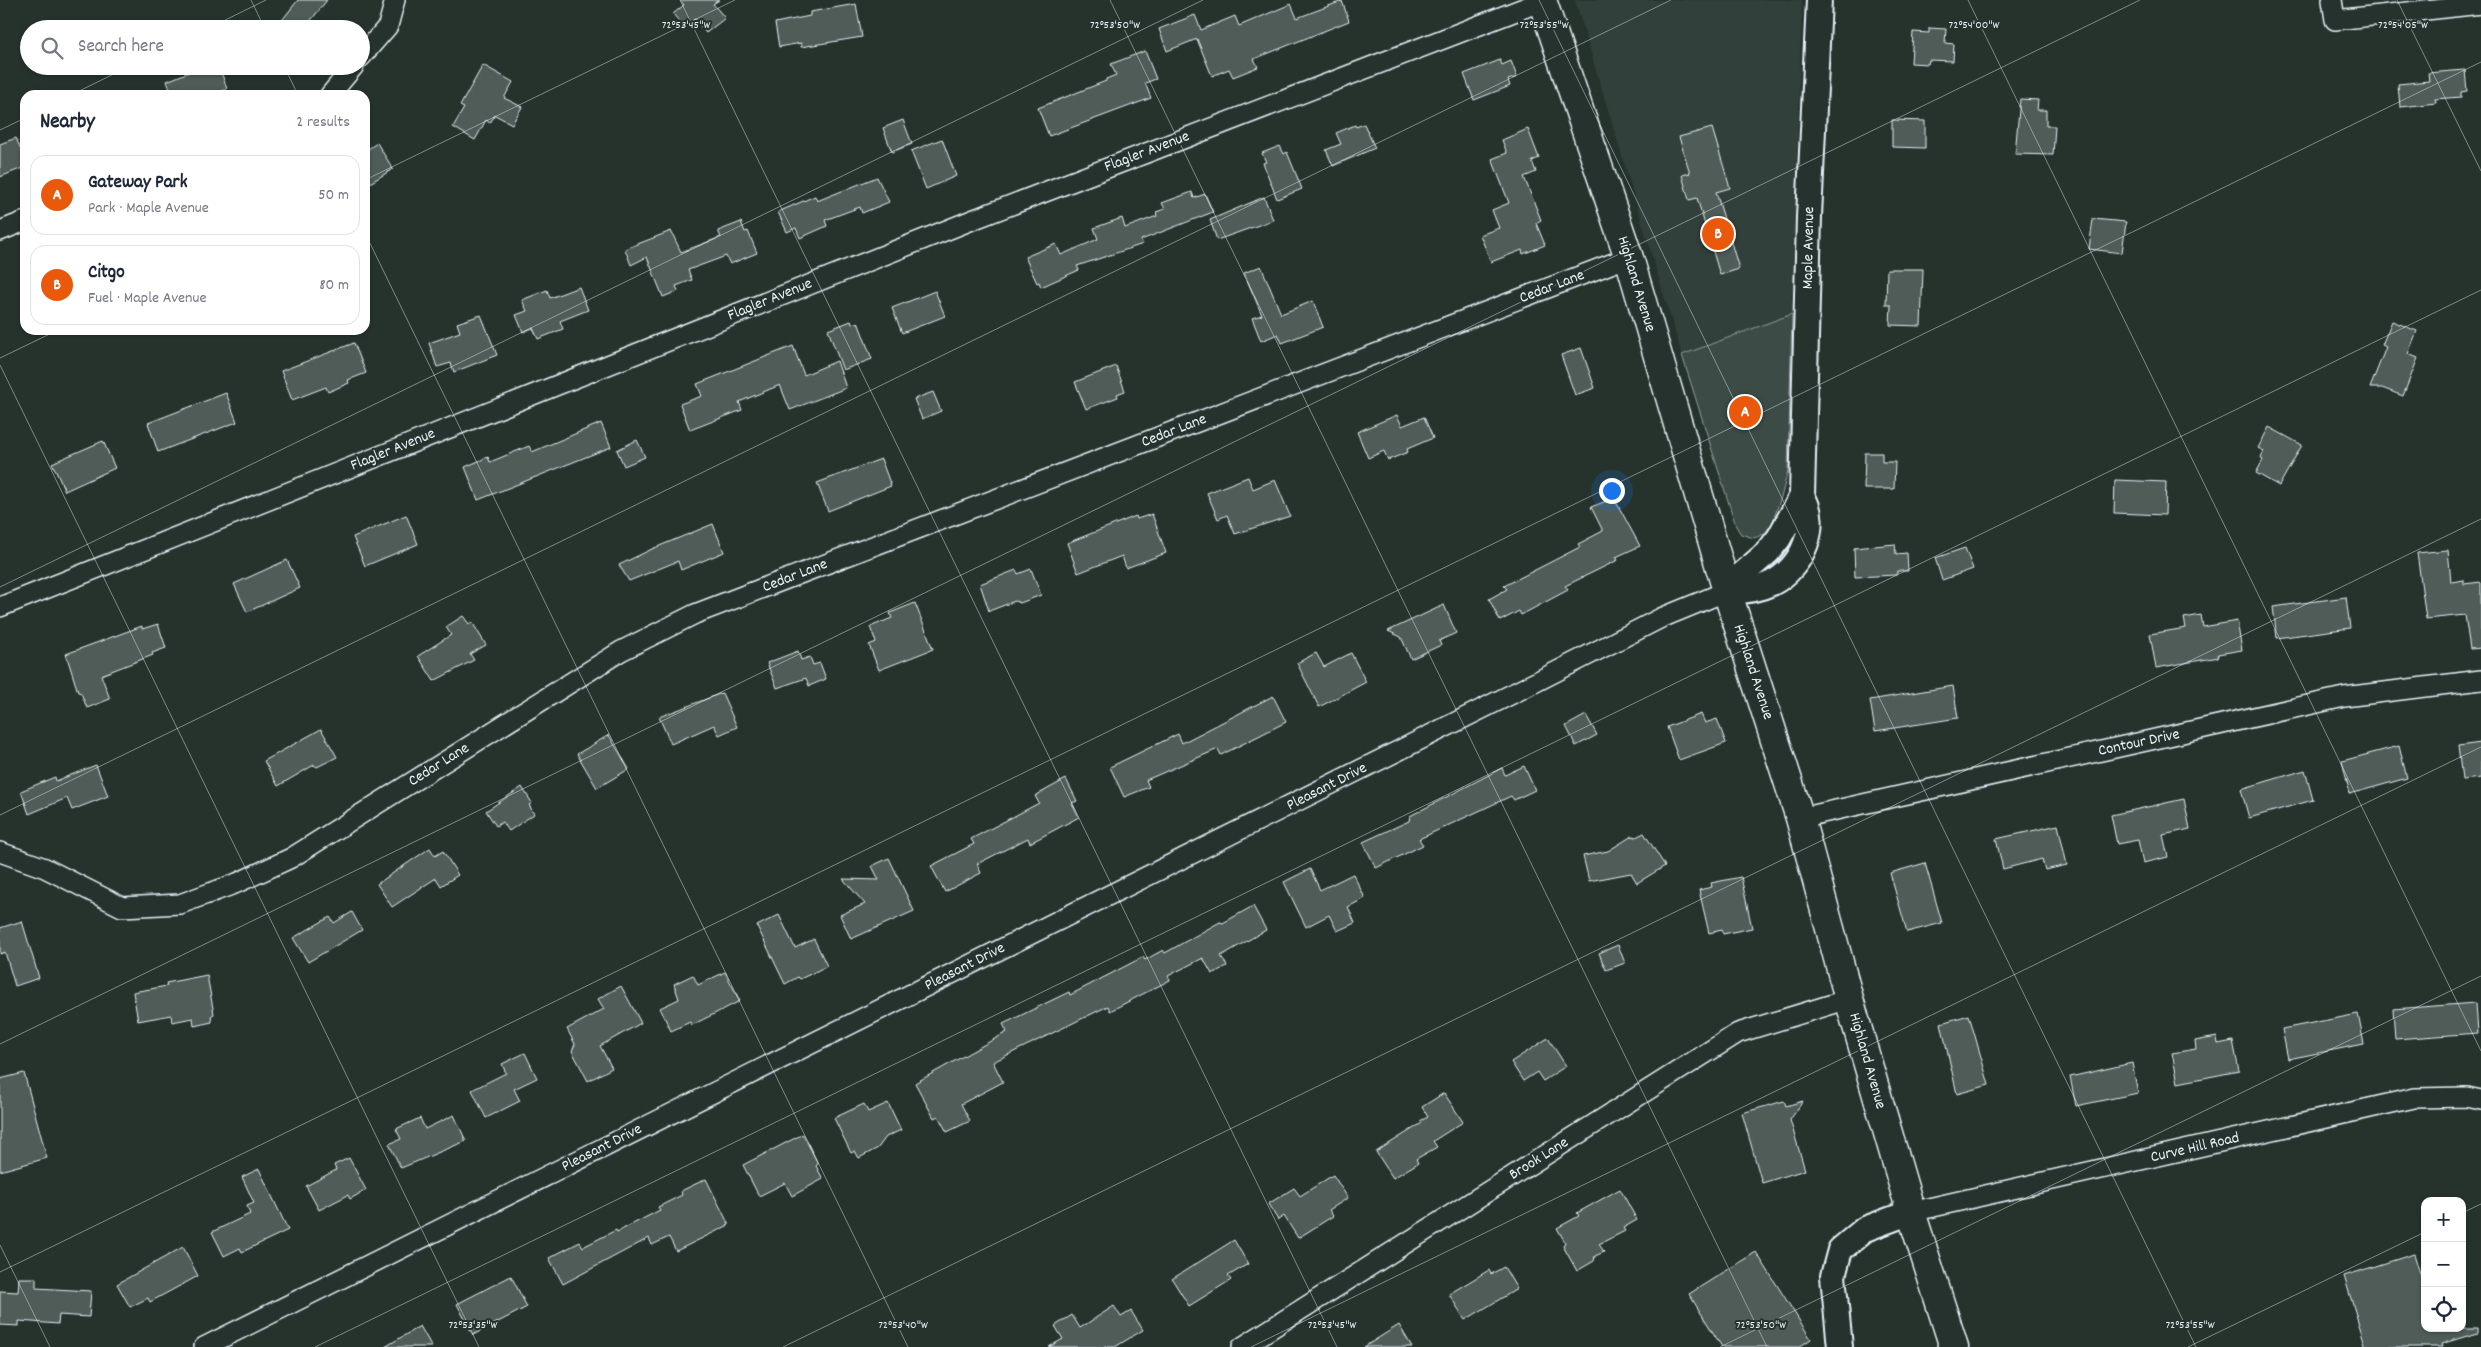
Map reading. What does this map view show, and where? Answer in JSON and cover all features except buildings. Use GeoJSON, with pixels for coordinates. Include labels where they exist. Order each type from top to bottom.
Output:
{"type":"FeatureCollection","features":[{"type":"Feature","properties":{"kind":"highway","name":"Highland Avenue"},"geometry":{"type":"LineString","coordinates":[[1542,0],[1629,257],[1727,591],[1800,818],[1910,1212],[1954,1347]]}},
{"type":"Feature","properties":{"kind":"street"},"geometry":{"type":"LineString","coordinates":[[370,47],[388,26],[395,0]]}},
{"type":"Feature","properties":{"kind":"street","name":"Flagler Avenue"},"geometry":{"type":"LineString","coordinates":[[0,607],[972,220],[1542,0]]}},
{"type":"Feature","properties":{"kind":"street","name":"Maple Avenue"},"geometry":{"type":"LineString","coordinates":[[1727,591],[1738,578],[1768,552],[1779,538],[1802,496],[1809,217],[1819,0]]}},
{"type":"Feature","properties":{"kind":"street"},"geometry":{"type":"LineString","coordinates":[[2332,0],[2335,20],[2481,4]]}},
{"type":"Feature","properties":{"kind":"street"},"geometry":{"type":"LineString","coordinates":[[334,90],[347,75]]}},
{"type":"Feature","properties":{"kind":"street"},"geometry":{"type":"LineString","coordinates":[[0,231],[20,223]]}},
{"type":"Feature","properties":{"kind":"street","name":"Cedar Lane"},"geometry":{"type":"LineString","coordinates":[[0,852],[46,868],[122,907],[180,904],[229,886],[291,858],[620,651],[695,614],[1629,257]]}},
{"type":"Feature","properties":{"kind":"street","name":"Pleasant Drive"},"geometry":{"type":"LineString","coordinates":[[204,1347],[1661,618],[1727,591]]}},
{"type":"Feature","properties":{"kind":"street","name":"Contour Drive"},"geometry":{"type":"LineString","coordinates":[[1800,818],[2344,698],[2481,680]]}},
{"type":"Feature","properties":{"kind":"street","name":"Brook Lane"},"geometry":{"type":"LineString","coordinates":[[1242,1347],[1738,1033],[1849,999]]}},
{"type":"Feature","properties":{"kind":"street","name":"Curve Hill Road"},"geometry":{"type":"LineString","coordinates":[[1910,1212],[2414,1098],[2467,1097],[2481,1100]]}},
{"type":"Feature","properties":{"kind":"street"},"geometry":{"type":"LineString","coordinates":[[1840,1347],[1833,1276],[1840,1250],[1865,1229],[1910,1212]]}},
{"type":"Feature","properties":{"kind":"shaded area"},"geometry":{"type":"Polygon","coordinates":[[[1575,0],[1802,0],[1792,314],[1682,355],[1575,0]]]}},
{"type":"Feature","properties":{"kind":"shaded area"},"geometry":{"type":"Polygon","coordinates":[[[1792,314],[1788,470],[1772,524],[1764,534],[1754,538],[1741,534],[1736,526],[1682,355],[1792,314]]]}},
{"type":"Feature","properties":{"kind":"place","name":"Citgo"},"geometry":{"type":"Point","coordinates":[1718,234]}},
{"type":"Feature","properties":{"kind":"place","name":"Gateway Park"},"geometry":{"type":"Point","coordinates":[1745,412]}}]}
